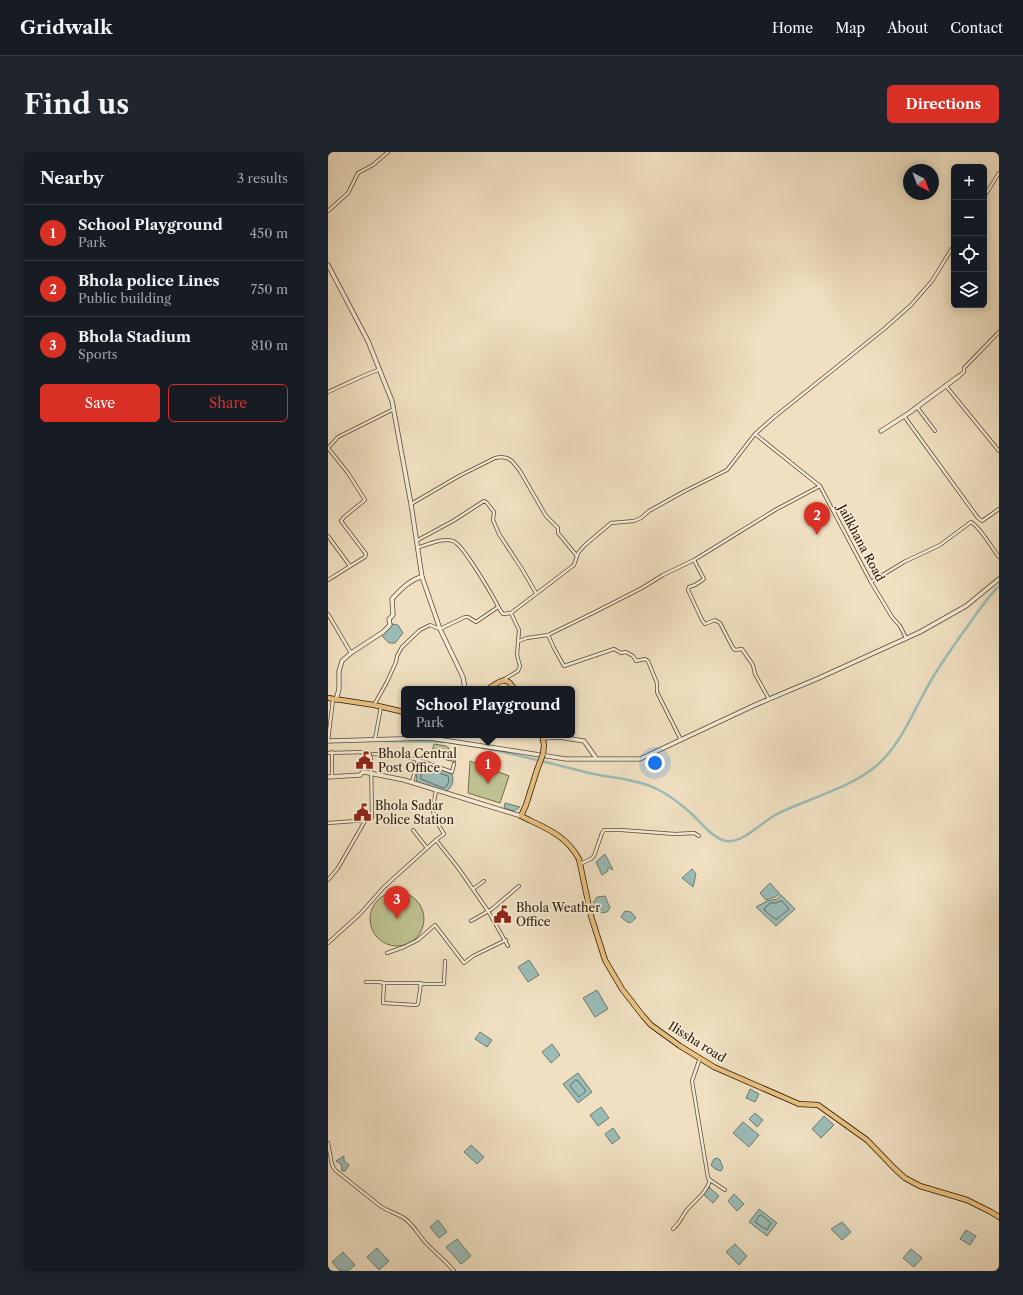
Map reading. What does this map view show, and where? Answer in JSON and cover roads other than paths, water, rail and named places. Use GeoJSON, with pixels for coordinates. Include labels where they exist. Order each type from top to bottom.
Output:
{"type":"FeatureCollection","features":[{"type":"Feature","properties":{"kind":"main road"},"geometry":{"type":"LineString","coordinates":[[493,686],[506,680],[509,681],[512,686]]}},
{"type":"Feature","properties":{"kind":"main road"},"geometry":{"type":"LineString","coordinates":[[332,699],[374,705],[401,711]]}},
{"type":"Feature","properties":{"kind":"main road"},"geometry":{"type":"LineString","coordinates":[[521,816],[543,754],[542,738]]}},
{"type":"Feature","properties":{"kind":"main road","name":"Ilissha road"},"geometry":{"type":"LineString","coordinates":[[521,816],[542,825],[561,837],[576,853],[580,864],[593,923],[604,960],[635,1007],[651,1025],[680,1046],[714,1066],[785,1099],[799,1104],[818,1105],[867,1140],[905,1178],[920,1186],[967,1200],[999,1217]]}},
{"type":"Feature","properties":{"kind":"street"},"geometry":{"type":"LineString","coordinates":[[328,211],[348,193],[358,173],[372,165],[388,152]]}},
{"type":"Feature","properties":{"kind":"street"},"geometry":{"type":"LineString","coordinates":[[987,192],[999,173]]}},
{"type":"Feature","properties":{"kind":"street"},"geometry":{"type":"LineString","coordinates":[[417,548],[442,541],[452,540],[457,543],[498,607],[504,614],[511,613],[574,565],[577,556],[585,545],[611,523],[634,521],[641,518],[649,511],[683,492],[722,474],[731,466],[755,434],[900,315],[932,281],[951,251]]}},
{"type":"Feature","properties":{"kind":"street"},"geometry":{"type":"LineString","coordinates":[[328,265],[368,342],[378,370],[392,401],[411,504],[422,577],[440,629],[463,677],[464,686]]}},
{"type":"Feature","properties":{"kind":"street"},"geometry":{"type":"LineString","coordinates":[[881,430],[904,416],[964,372],[964,368],[999,332]]}},
{"type":"Feature","properties":{"kind":"street"},"geometry":{"type":"LineString","coordinates":[[328,392],[378,370]]}},
{"type":"Feature","properties":{"kind":"street"},"geometry":{"type":"LineString","coordinates":[[946,386],[999,451]]}},
{"type":"Feature","properties":{"kind":"street"},"geometry":{"type":"LineString","coordinates":[[916,407],[935,431]]}},
{"type":"Feature","properties":{"kind":"street"},"geometry":{"type":"LineString","coordinates":[[328,580],[366,554],[341,521],[366,500],[348,473],[328,448],[338,437],[361,424],[394,409]]}},
{"type":"Feature","properties":{"kind":"street"},"geometry":{"type":"LineString","coordinates":[[904,416],[978,518],[982,521],[999,509]]}},
{"type":"Feature","properties":{"kind":"street","name":"Jailkhana Road"},"geometry":{"type":"LineString","coordinates":[[755,434],[820,486],[870,582],[892,617],[900,626],[906,638]]}},
{"type":"Feature","properties":{"kind":"street"},"geometry":{"type":"LineString","coordinates":[[411,504],[459,476],[495,458],[507,458],[512,461],[520,471],[546,516],[558,528],[558,533],[577,556]]}},
{"type":"Feature","properties":{"kind":"street"},"geometry":{"type":"LineString","coordinates":[[519,641],[548,634],[596,612],[642,588],[663,575],[694,560],[775,510],[820,486]]}},
{"type":"Feature","properties":{"kind":"street"},"geometry":{"type":"LineString","coordinates":[[416,541],[484,502],[487,503],[494,512],[493,520],[499,534],[536,593]]}},
{"type":"Feature","properties":{"kind":"street"},"geometry":{"type":"LineString","coordinates":[[870,582],[904,562],[940,545],[971,522],[999,557]]}},
{"type":"Feature","properties":{"kind":"street"},"geometry":{"type":"LineString","coordinates":[[328,536],[350,566]]}},
{"type":"Feature","properties":{"kind":"street"},"geometry":{"type":"LineString","coordinates":[[694,560],[704,579],[689,587],[688,590],[702,620],[705,624],[715,620],[720,623],[735,650],[742,649],[769,699]]}},
{"type":"Feature","properties":{"kind":"street"},"geometry":{"type":"LineString","coordinates":[[422,577],[415,579],[392,599],[393,614],[389,619],[390,625],[383,632],[345,658],[340,667],[339,689],[332,699],[328,740],[430,738],[566,759],[640,759],[769,699],[906,638],[966,606],[999,580]]}},
{"type":"Feature","properties":{"kind":"street"},"geometry":{"type":"LineString","coordinates":[[374,705],[387,682],[402,647],[420,630],[430,625],[440,629],[466,617],[476,622],[498,607]]}},
{"type":"Feature","properties":{"kind":"street"},"geometry":{"type":"LineString","coordinates":[[501,681],[515,673],[519,669],[520,663],[517,655],[519,630],[511,613]]}},
{"type":"Feature","properties":{"kind":"street"},"geometry":{"type":"LineString","coordinates":[[328,614],[351,653]]}},
{"type":"Feature","properties":{"kind":"street"},"geometry":{"type":"LineString","coordinates":[[548,634],[564,666],[614,649],[621,653],[626,652],[633,656],[636,661],[645,659],[648,661],[657,683],[657,692],[681,740]]}},
{"type":"Feature","properties":{"kind":"street"},"geometry":{"type":"LineString","coordinates":[[375,739],[381,707]]}},
{"type":"Feature","properties":{"kind":"street"},"geometry":{"type":"LineString","coordinates":[[565,738],[584,741],[596,758]]}},
{"type":"Feature","properties":{"kind":"street"},"geometry":{"type":"LineString","coordinates":[[332,752],[330,777],[360,776],[363,772],[370,773],[412,783],[521,816]]}},
{"type":"Feature","properties":{"kind":"street"},"geometry":{"type":"LineString","coordinates":[[328,753],[369,753],[371,758],[370,773],[372,818],[369,820],[328,823]]}},
{"type":"Feature","properties":{"kind":"street"},"geometry":{"type":"LineString","coordinates":[[373,754],[398,756]]}},
{"type":"Feature","properties":{"kind":"street"},"geometry":{"type":"LineString","coordinates":[[407,757],[452,772],[454,764]]}},
{"type":"Feature","properties":{"kind":"street"},"geometry":{"type":"LineString","coordinates":[[412,783],[418,760]]}},
{"type":"Feature","properties":{"kind":"street"},"geometry":{"type":"LineString","coordinates":[[328,943],[360,914],[384,887],[444,834],[433,815],[432,807],[436,791]]}},
{"type":"Feature","properties":{"kind":"street"},"geometry":{"type":"LineString","coordinates":[[328,880],[338,868],[365,820]]}},
{"type":"Feature","properties":{"kind":"street"},"geometry":{"type":"LineString","coordinates":[[414,830],[427,848]]}},
{"type":"Feature","properties":{"kind":"street"},"geometry":{"type":"LineString","coordinates":[[580,864],[592,859],[604,830],[675,834],[694,833],[699,836]]}},
{"type":"Feature","properties":{"kind":"street"},"geometry":{"type":"LineString","coordinates":[[436,840],[473,889],[506,940],[508,946]]}},
{"type":"Feature","properties":{"kind":"street"},"geometry":{"type":"LineString","coordinates":[[473,889],[484,881]]}},
{"type":"Feature","properties":{"kind":"street"},"geometry":{"type":"LineString","coordinates":[[471,921],[488,912],[519,886]]}},
{"type":"Feature","properties":{"kind":"street"},"geometry":{"type":"LineString","coordinates":[[387,953],[418,940],[435,925],[464,963],[473,956],[506,940]]}},
{"type":"Feature","properties":{"kind":"street"},"geometry":{"type":"LineString","coordinates":[[366,982],[444,984],[445,961]]}},
{"type":"Feature","properties":{"kind":"street"},"geometry":{"type":"LineString","coordinates":[[384,983],[383,1003],[389,1004],[418,1004],[420,984]]}},
{"type":"Feature","properties":{"kind":"street"},"geometry":{"type":"LineString","coordinates":[[673,1230],[681,1222],[688,1210],[705,1190],[710,1180],[692,1081],[700,1058]]}},
{"type":"Feature","properties":{"kind":"street"},"geometry":{"type":"LineString","coordinates":[[328,1143],[332,1164],[335,1170],[386,1210],[405,1218],[425,1242],[443,1258],[454,1271]]}},
{"type":"Feature","properties":{"kind":"street"},"geometry":{"type":"LineString","coordinates":[[710,1180],[725,1190]]}},
{"type":"Feature","properties":{"kind":"water"},"geometry":{"type":"Polygon","coordinates":[[[392,624],[398,625],[403,633],[395,643],[389,643],[381,635],[392,624]]]}},
{"type":"Feature","properties":{"kind":"water"},"geometry":{"type":"Polygon","coordinates":[[[421,762],[452,774],[453,782],[449,789],[444,792],[416,783],[417,771],[421,762]]]}},
{"type":"Feature","properties":{"kind":"water"},"geometry":{"type":"Polygon","coordinates":[[[505,803],[520,807],[514,811],[504,808],[505,803]]]}},
{"type":"Feature","properties":{"kind":"water"},"geometry":{"type":"Polygon","coordinates":[[[605,854],[613,870],[608,867],[608,871],[602,875],[596,862],[605,854]]]}},
{"type":"Feature","properties":{"kind":"water"},"geometry":{"type":"Polygon","coordinates":[[[692,869],[696,874],[693,887],[682,878],[692,869]]]}},
{"type":"Feature","properties":{"kind":"water"},"geometry":{"type":"Polygon","coordinates":[[[770,883],[780,894],[766,900],[760,893],[770,883]]]}},
{"type":"Feature","properties":{"kind":"water"},"geometry":{"type":"Polygon","coordinates":[[[781,895],[795,909],[776,926],[756,907],[767,901],[777,899],[781,895]]]}},
{"type":"Feature","properties":{"kind":"water"},"geometry":{"type":"Polygon","coordinates":[[[605,896],[610,908],[607,912],[599,913],[593,903],[597,897],[605,896]]]}},
{"type":"Feature","properties":{"kind":"water"},"geometry":{"type":"Polygon","coordinates":[[[625,911],[631,912],[636,918],[630,923],[627,922],[621,917],[625,911]]]}},
{"type":"Feature","properties":{"kind":"water"},"geometry":{"type":"Polygon","coordinates":[[[529,960],[539,975],[528,982],[518,967],[529,960]]]}},
{"type":"Feature","properties":{"kind":"water"},"geometry":{"type":"Polygon","coordinates":[[[597,990],[608,1009],[595,1017],[583,998],[597,990]]]}},
{"type":"Feature","properties":{"kind":"water"},"geometry":{"type":"Polygon","coordinates":[[[480,1032],[492,1040],[487,1047],[475,1039],[480,1032]]]}},
{"type":"Feature","properties":{"kind":"water"},"geometry":{"type":"Polygon","coordinates":[[[552,1044],[560,1055],[551,1063],[542,1052],[552,1044]]]}},
{"type":"Feature","properties":{"kind":"water"},"geometry":{"type":"Polygon","coordinates":[[[578,1073],[592,1092],[578,1103],[563,1084],[578,1073]]]}},
{"type":"Feature","properties":{"kind":"water"},"geometry":{"type":"Polygon","coordinates":[[[750,1089],[759,1094],[755,1102],[746,1098],[750,1089]]]}},
{"type":"Feature","properties":{"kind":"water"},"geometry":{"type":"Polygon","coordinates":[[[601,1107],[609,1118],[598,1126],[590,1115],[601,1107]]]}},
{"type":"Feature","properties":{"kind":"water"},"geometry":{"type":"Polygon","coordinates":[[[755,1113],[763,1120],[757,1127],[749,1119],[755,1113]]]}},
{"type":"Feature","properties":{"kind":"water"},"geometry":{"type":"Polygon","coordinates":[[[824,1116],[834,1125],[821,1138],[812,1129],[824,1116]]]}},
{"type":"Feature","properties":{"kind":"water"},"geometry":{"type":"Polygon","coordinates":[[[743,1122],[759,1135],[749,1147],[733,1133],[743,1122]]]}},
{"type":"Feature","properties":{"kind":"water"},"geometry":{"type":"Polygon","coordinates":[[[613,1128],[620,1138],[612,1144],[605,1134],[613,1128]]]}},
{"type":"Feature","properties":{"kind":"water"},"geometry":{"type":"Polygon","coordinates":[[[471,1145],[484,1157],[477,1164],[464,1152],[471,1145]]]}},
{"type":"Feature","properties":{"kind":"water"},"geometry":{"type":"Polygon","coordinates":[[[344,1156],[344,1161],[349,1165],[345,1171],[342,1171],[341,1164],[336,1161],[344,1156]]]}},
{"type":"Feature","properties":{"kind":"water"},"geometry":{"type":"Polygon","coordinates":[[[717,1158],[720,1160],[723,1168],[721,1171],[715,1169],[711,1165],[714,1159],[717,1158]]]}},
{"type":"Feature","properties":{"kind":"water"},"geometry":{"type":"Polygon","coordinates":[[[709,1187],[719,1196],[713,1203],[703,1194],[709,1187]]]}},
{"type":"Feature","properties":{"kind":"water"},"geometry":{"type":"Polygon","coordinates":[[[734,1194],[744,1204],[737,1211],[728,1201],[734,1194]]]}},
{"type":"Feature","properties":{"kind":"water"},"geometry":{"type":"Polygon","coordinates":[[[759,1209],[777,1223],[767,1236],[749,1222],[759,1209]]]}},
{"type":"Feature","properties":{"kind":"water"},"geometry":{"type":"Polygon","coordinates":[[[438,1220],[447,1232],[439,1238],[430,1227],[438,1220]]]}},
{"type":"Feature","properties":{"kind":"water"},"geometry":{"type":"Polygon","coordinates":[[[842,1222],[851,1232],[842,1240],[831,1229],[842,1222]]]}},
{"type":"Feature","properties":{"kind":"water"},"geometry":{"type":"Polygon","coordinates":[[[966,1230],[976,1236],[970,1245],[960,1239],[966,1230]]]}},
{"type":"Feature","properties":{"kind":"water"},"geometry":{"type":"Polygon","coordinates":[[[457,1239],[471,1256],[461,1264],[446,1247],[457,1239]]]}},
{"type":"Feature","properties":{"kind":"water"},"geometry":{"type":"Polygon","coordinates":[[[735,1244],[747,1256],[739,1265],[726,1252],[735,1244]]]}},
{"type":"Feature","properties":{"kind":"water"},"geometry":{"type":"Polygon","coordinates":[[[377,1248],[389,1261],[379,1270],[367,1257],[377,1248]]]}},
{"type":"Feature","properties":{"kind":"water"},"geometry":{"type":"Polygon","coordinates":[[[911,1249],[922,1258],[914,1267],[903,1258],[911,1249]]]}},
{"type":"Feature","properties":{"kind":"water"},"geometry":{"type":"Polygon","coordinates":[[[343,1252],[355,1265],[348,1271],[340,1271],[332,1262],[343,1252]]]}},
{"type":"Feature","properties":{"kind":"waterway"},"geometry":{"type":"LineString","coordinates":[[483,748],[651,786],[677,801],[708,831],[717,837],[726,841],[739,839],[752,832],[775,815],[840,788],[864,775],[875,767],[897,742],[944,660],[982,606],[999,586]]}},
{"type":"Feature","properties":{"kind":"waterway"},"geometry":{"type":"LineString","coordinates":[[386,741],[445,742]]}},
{"type":"Feature","properties":{"kind":"place","name":"Bhola police Lines"},"geometry":{"type":"Point","coordinates":[817,535]}},
{"type":"Feature","properties":{"kind":"place","name":"Bhola Central Post Office"},"geometry":{"type":"Point","coordinates":[365,761]}},
{"type":"Feature","properties":{"kind":"place","name":"School Playground"},"geometry":{"type":"Point","coordinates":[488,784]}},
{"type":"Feature","properties":{"kind":"place","name":"Bhola Sadar Police Station"},"geometry":{"type":"Point","coordinates":[362,813]}},
{"type":"Feature","properties":{"kind":"place","name":"Bhola Weather Office"},"geometry":{"type":"Point","coordinates":[503,915]}},
{"type":"Feature","properties":{"kind":"place","name":"Bhola Stadium"},"geometry":{"type":"Point","coordinates":[397,919]}}]}
